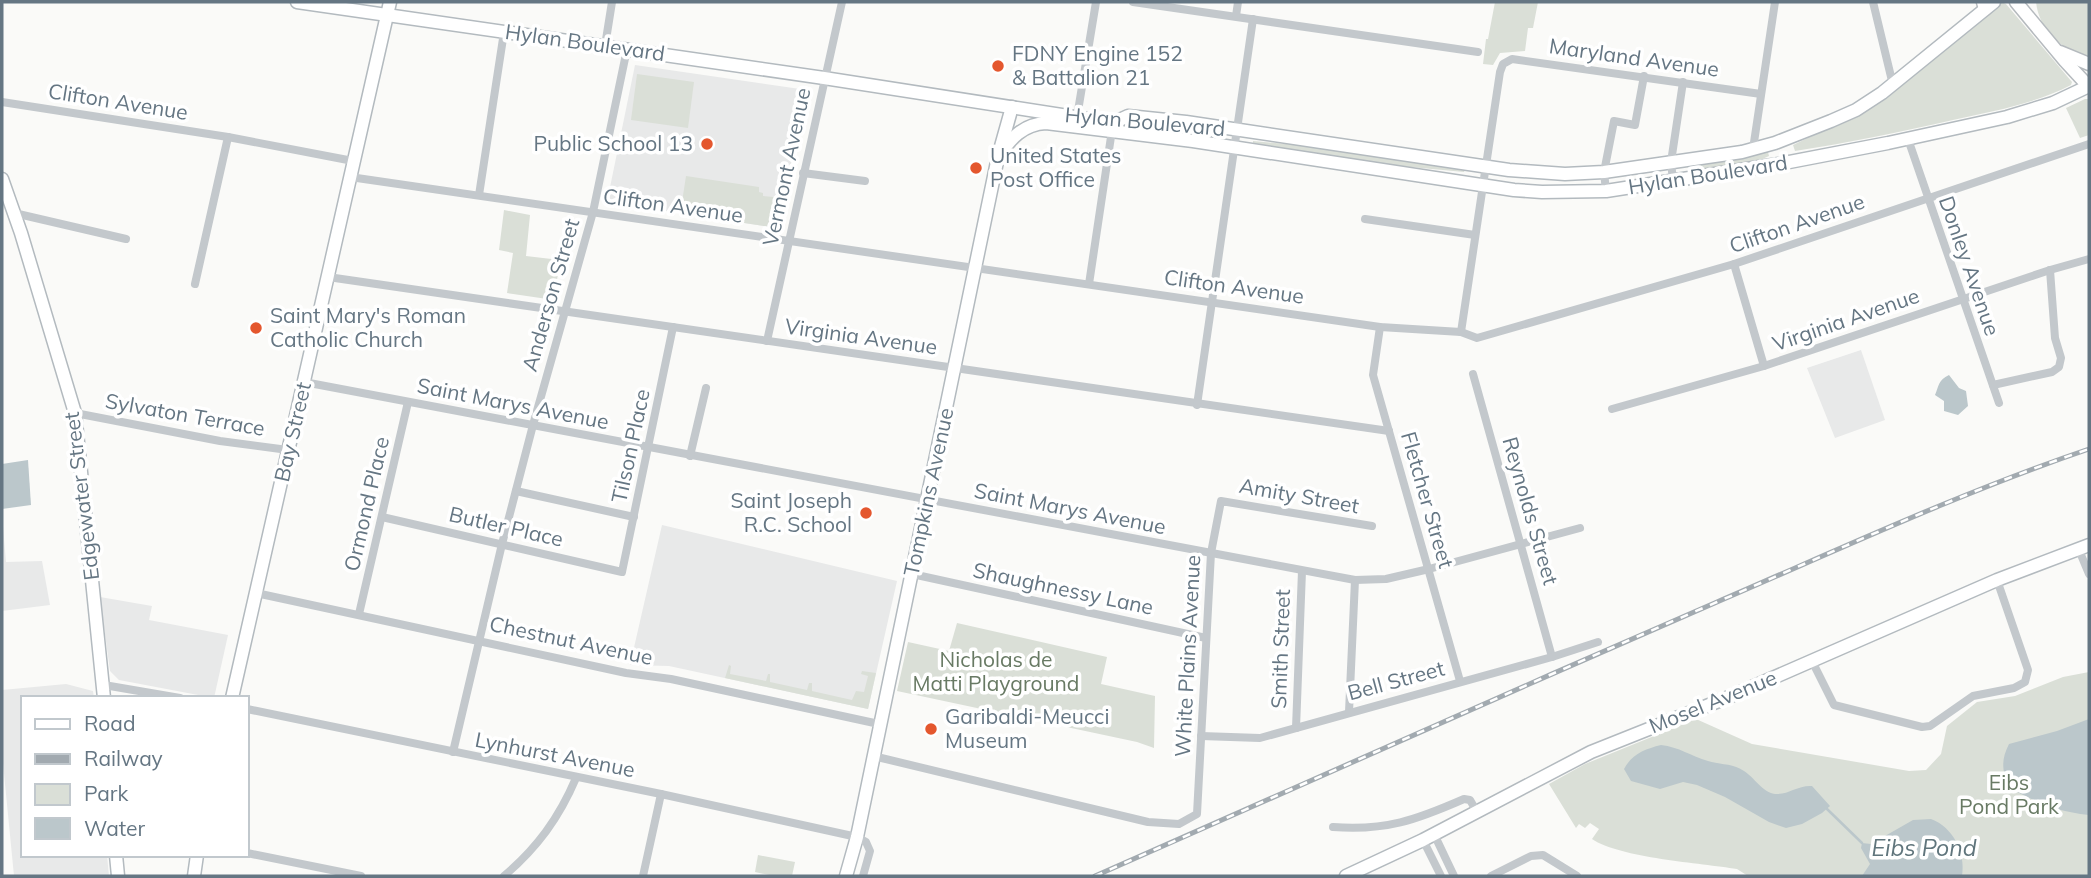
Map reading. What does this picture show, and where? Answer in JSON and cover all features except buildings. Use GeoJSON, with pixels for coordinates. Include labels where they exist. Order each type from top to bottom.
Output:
{"type":"FeatureCollection","features":[{"type":"Feature","properties":{"kind":"main road","name":"Hylan Boulevard"},"geometry":{"type":"LineString","coordinates":[[298,2],[388,8],[504,32],[824,78],[1077,117],[1112,126],[1391,172],[1542,192],[1606,191],[1779,164],[1908,139],[2037,109],[2089,86]]}},
{"type":"Feature","properties":{"kind":"main road"},"geometry":{"type":"LineString","coordinates":[[2016,2],[2054,49],[2089,86]]}},
{"type":"Feature","properties":{"kind":"main road"},"geometry":{"type":"LineString","coordinates":[[2031,2],[2033,23]]}},
{"type":"Feature","properties":{"kind":"main road","name":"Hylan Boulevard"},"geometry":{"type":"LineString","coordinates":[[1112,126],[1128,116],[1549,174],[1604,172],[1753,149],[1803,133],[1845,115],[1893,85],[1987,4]]}},
{"type":"Feature","properties":{"kind":"main road","name":"Bay Street"},"geometry":{"type":"LineString","coordinates":[[232,696],[388,8]]}},
{"type":"Feature","properties":{"kind":"main road"},"geometry":{"type":"LineString","coordinates":[[2054,49],[2089,64]]}},
{"type":"Feature","properties":{"kind":"main road","name":"Tompkins Avenue"},"geometry":{"type":"LineString","coordinates":[[846,876],[857,837],[998,157],[1012,107]]}},
{"type":"Feature","properties":{"kind":"main road"},"geometry":{"type":"LineString","coordinates":[[998,157],[1011,139],[1023,129],[1040,123],[1112,126]]}},
{"type":"Feature","properties":{"kind":"main road","name":"Edgewater Street"},"geometry":{"type":"LineString","coordinates":[[2,179],[75,413],[104,691]]}},
{"type":"Feature","properties":{"kind":"main road","name":"Mosel Avenue"},"geometry":{"type":"LineString","coordinates":[[1346,876],[1429,837],[1591,752],[1812,661],[1997,580],[2084,547]]}},
{"type":"Feature","properties":{"kind":"main road"},"geometry":{"type":"LineString","coordinates":[[116,857],[118,876]]}},
{"type":"Feature","properties":{"kind":"main road"},"geometry":{"type":"LineString","coordinates":[[194,876],[197,857]]}},
{"type":"Feature","properties":{"kind":"street"},"geometry":{"type":"LineString","coordinates":[[605,46],[612,2]]}},
{"type":"Feature","properties":{"kind":"street","name":"Vermont Avenue"},"geometry":{"type":"LineString","coordinates":[[767,341],[842,2]]}},
{"type":"Feature","properties":{"kind":"street"},"geometry":{"type":"LineString","coordinates":[[1077,117],[1096,2]]}},
{"type":"Feature","properties":{"kind":"street"},"geometry":{"type":"LineString","coordinates":[[1133,2],[1478,52]]}},
{"type":"Feature","properties":{"kind":"street"},"geometry":{"type":"LineString","coordinates":[[1236,16],[1238,2]]}},
{"type":"Feature","properties":{"kind":"street"},"geometry":{"type":"LineString","coordinates":[[1753,149],[1775,2]]}},
{"type":"Feature","properties":{"kind":"street"},"geometry":{"type":"LineString","coordinates":[[1873,2],[1893,85]]}},
{"type":"Feature","properties":{"kind":"street"},"geometry":{"type":"LineString","coordinates":[[1197,404],[1253,19]]}},
{"type":"Feature","properties":{"kind":"street"},"geometry":{"type":"LineString","coordinates":[[479,195],[504,32]]}},
{"type":"Feature","properties":{"kind":"street","name":"Anderson Street"},"geometry":{"type":"LineString","coordinates":[[453,752],[502,544],[593,212],[627,49]]}},
{"type":"Feature","properties":{"kind":"street","name":"Maryland Avenue"},"geometry":{"type":"LineString","coordinates":[[1485,165],[1500,72],[1503,64],[1512,59],[1761,93]]}},
{"type":"Feature","properties":{"kind":"street"},"geometry":{"type":"LineString","coordinates":[[1606,191],[1604,172],[1614,121],[1635,125],[1644,76]]}},
{"type":"Feature","properties":{"kind":"street"},"geometry":{"type":"LineString","coordinates":[[1673,181],[1671,162],[1683,82]]}},
{"type":"Feature","properties":{"kind":"street","name":"Clifton Avenue"},"geometry":{"type":"LineString","coordinates":[[2,102],[228,137],[354,161]]}},
{"type":"Feature","properties":{"kind":"street"},"geometry":{"type":"LineString","coordinates":[[1089,284],[1112,126]]}},
{"type":"Feature","properties":{"kind":"street"},"geometry":{"type":"LineString","coordinates":[[195,284],[228,137]]}},
{"type":"Feature","properties":{"kind":"street","name":"Donley Avenue"},"geometry":{"type":"LineString","coordinates":[[1908,139],[1999,403]]}},
{"type":"Feature","properties":{"kind":"street","name":"Clifton Avenue"},"geometry":{"type":"LineString","coordinates":[[350,177],[1380,327],[1461,332],[1478,338],[1734,264],[2089,144]]}},
{"type":"Feature","properties":{"kind":"street"},"geometry":{"type":"LineString","coordinates":[[1461,332],[1485,165]]}},
{"type":"Feature","properties":{"kind":"street"},"geometry":{"type":"LineString","coordinates":[[803,173],[865,181]]}},
{"type":"Feature","properties":{"kind":"street"},"geometry":{"type":"LineString","coordinates":[[14,213],[126,239]]}},
{"type":"Feature","properties":{"kind":"street"},"geometry":{"type":"LineString","coordinates":[[1365,219],[1475,235]]}},
{"type":"Feature","properties":{"kind":"street","name":"Virginia Avenue"},"geometry":{"type":"LineString","coordinates":[[1612,409],[1764,366],[2089,259]]}},
{"type":"Feature","properties":{"kind":"street"},"geometry":{"type":"LineString","coordinates":[[1734,264],[1764,366]]}},
{"type":"Feature","properties":{"kind":"street"},"geometry":{"type":"LineString","coordinates":[[1993,385],[2052,372],[2059,367],[2061,358],[2055,338],[2050,270]]}},
{"type":"Feature","properties":{"kind":"street","name":"Virginia Avenue"},"geometry":{"type":"LineString","coordinates":[[328,277],[1390,431]]}},
{"type":"Feature","properties":{"kind":"street","name":"Tilson Place"},"geometry":{"type":"LineString","coordinates":[[622,572],[673,327]]}},
{"type":"Feature","properties":{"kind":"street","name":"Fletcher Street"},"geometry":{"type":"LineString","coordinates":[[1380,327],[1373,375],[1460,681]]}},
{"type":"Feature","properties":{"kind":"street","name":"Reynolds Street"},"geometry":{"type":"LineString","coordinates":[[1473,374],[1552,657]]}},
{"type":"Feature","properties":{"kind":"street","name":"Saint Marys Avenue"},"geometry":{"type":"LineString","coordinates":[[304,382],[1354,580],[1386,579],[1580,528]]}},
{"type":"Feature","properties":{"kind":"street"},"geometry":{"type":"LineString","coordinates":[[690,456],[706,388]]}},
{"type":"Feature","properties":{"kind":"street","name":"Ormond Place"},"geometry":{"type":"LineString","coordinates":[[359,614],[408,402]]}},
{"type":"Feature","properties":{"kind":"street","name":"Sylvaton Terrace"},"geometry":{"type":"LineString","coordinates":[[75,413],[220,441],[288,450]]}},
{"type":"Feature","properties":{"kind":"street"},"geometry":{"type":"LineString","coordinates":[[516,491],[634,517]]}},
{"type":"Feature","properties":{"kind":"street","name":"White Plains Avenue"},"geometry":{"type":"LineString","coordinates":[[873,755],[1148,822],[1179,824],[1197,814],[1211,553],[1221,501]]}},
{"type":"Feature","properties":{"kind":"street","name":"Amity Street"},"geometry":{"type":"LineString","coordinates":[[1221,501],[1372,526]]}},
{"type":"Feature","properties":{"kind":"street","name":"Butler Place"},"geometry":{"type":"LineString","coordinates":[[382,517],[622,572]]}},
{"type":"Feature","properties":{"kind":"street"},"geometry":{"type":"LineString","coordinates":[[2084,547],[2089,574]]}},
{"type":"Feature","properties":{"kind":"street","name":"Smith Street"},"geometry":{"type":"LineString","coordinates":[[1296,728],[1302,571]]}},
{"type":"Feature","properties":{"kind":"street","name":"Shaughnessy Lane"},"geometry":{"type":"LineString","coordinates":[[912,575],[1206,638]]}},
{"type":"Feature","properties":{"kind":"street"},"geometry":{"type":"LineString","coordinates":[[1349,712],[1354,580]]}},
{"type":"Feature","properties":{"kind":"street"},"geometry":{"type":"LineString","coordinates":[[1812,661],[1834,705],[1922,727],[1930,726],[1972,696],[2014,688],[2025,682],[2028,670],[1997,580]]}},
{"type":"Feature","properties":{"kind":"street","name":"Chestnut Avenue"},"geometry":{"type":"LineString","coordinates":[[256,593],[626,673],[671,679],[879,724]]}},
{"type":"Feature","properties":{"kind":"street","name":"Bell Street"},"geometry":{"type":"LineString","coordinates":[[1201,736],[1260,738],[1598,642]]}},
{"type":"Feature","properties":{"kind":"street"},"geometry":{"type":"LineString","coordinates":[[104,691],[158,696]]}},
{"type":"Feature","properties":{"kind":"street","name":"Lynhurst Avenue"},"geometry":{"type":"LineString","coordinates":[[248,709],[857,837]]}},
{"type":"Feature","properties":{"kind":"street"},"geometry":{"type":"LineString","coordinates":[[504,876],[523,860],[549,830],[576,778]]}},
{"type":"Feature","properties":{"kind":"street"},"geometry":{"type":"LineString","coordinates":[[643,876],[661,794]]}},
{"type":"Feature","properties":{"kind":"street"},"geometry":{"type":"LineString","coordinates":[[1333,827],[1364,829],[1394,825],[1422,818],[1464,799],[1470,800],[1477,812]]}},
{"type":"Feature","properties":{"kind":"street"},"geometry":{"type":"LineString","coordinates":[[857,837],[866,842],[870,851],[863,876]]}},
{"type":"Feature","properties":{"kind":"street"},"geometry":{"type":"LineString","coordinates":[[1429,837],[1441,876]]}},
{"type":"Feature","properties":{"kind":"street"},"geometry":{"type":"LineString","coordinates":[[1429,837],[1454,876]]}},
{"type":"Feature","properties":{"kind":"street"},"geometry":{"type":"LineString","coordinates":[[248,853],[361,876]]}},
{"type":"Feature","properties":{"kind":"street"},"geometry":{"type":"LineString","coordinates":[[1491,876],[1531,856],[1543,855],[1577,876]]}},
{"type":"Feature","properties":{"kind":"shaded area","name":"Public School 13"},"geometry":{"type":"Polygon","coordinates":[[[635,65],[807,90],[777,228],[607,202],[635,65]]]}},
{"type":"Feature","properties":{"kind":"shaded area"},"geometry":{"type":"Polygon","coordinates":[[[1861,350],[1885,420],[1835,438],[1807,368],[1861,350]]]}},
{"type":"Feature","properties":{"kind":"shaded area"},"geometry":{"type":"Polygon","coordinates":[[[2,515],[6,562],[42,561],[50,605],[2,611],[2,515]]]}},
{"type":"Feature","properties":{"kind":"shaded area"},"geometry":{"type":"Polygon","coordinates":[[[662,525],[897,581],[868,709],[669,666],[630,665],[662,525]]]}},
{"type":"Feature","properties":{"kind":"shaded area"},"geometry":{"type":"Polygon","coordinates":[[[100,597],[152,606],[149,620],[228,635],[214,696],[119,680],[110,671],[100,597]]]}},
{"type":"Feature","properties":{"kind":"shaded area"},"geometry":{"type":"Polygon","coordinates":[[[66,684],[93,691],[94,696],[21,696],[21,857],[107,857],[109,876],[14,876],[2,753],[2,690],[66,684]]]}},
{"type":"Feature","properties":{"kind":"green space"},"geometry":{"type":"Polygon","coordinates":[[[1495,2],[1538,2],[1533,28],[1528,28],[1525,51],[1500,53],[1493,65],[1483,64],[1486,39],[1495,2]]]}},
{"type":"Feature","properties":{"kind":"green space"},"geometry":{"type":"Polygon","coordinates":[[[2002,2],[2072,82],[2071,85],[2043,97],[1999,110],[1795,151],[1793,145],[1854,116],[1910,77],[2002,2]]]}},
{"type":"Feature","properties":{"kind":"green space"},"geometry":{"type":"Polygon","coordinates":[[[2036,2],[2089,2],[2089,59],[2054,38],[2042,22],[2036,2]]]}},
{"type":"Feature","properties":{"kind":"green space"},"geometry":{"type":"Polygon","coordinates":[[[637,74],[694,82],[688,128],[631,120],[637,74]]]}},
{"type":"Feature","properties":{"kind":"green space"},"geometry":{"type":"Polygon","coordinates":[[[2089,99],[2089,135],[2080,138],[2066,108],[2089,99]]]}},
{"type":"Feature","properties":{"kind":"green space"},"geometry":{"type":"Polygon","coordinates":[[[1253,141],[1466,168],[1464,172],[1400,166],[1253,144],[1253,141]]]}},
{"type":"Feature","properties":{"kind":"green space"},"geometry":{"type":"Polygon","coordinates":[[[1768,152],[1769,156],[1760,160],[1690,171],[1687,164],[1768,152]]]}},
{"type":"Feature","properties":{"kind":"green space"},"geometry":{"type":"Polygon","coordinates":[[[686,176],[759,187],[763,196],[783,198],[777,228],[685,214],[686,203],[682,202],[686,176]]]}},
{"type":"Feature","properties":{"kind":"green space"},"geometry":{"type":"Polygon","coordinates":[[[504,210],[530,215],[526,256],[560,260],[554,300],[507,293],[513,253],[499,250],[504,210]]]}},
{"type":"Feature","properties":{"kind":"green space","name":"Nicholas de Matti Playground"},"geometry":{"type":"Polygon","coordinates":[[[957,623],[1107,657],[1101,684],[1155,696],[1154,748],[1137,742],[897,691],[908,642],[949,651],[957,623]]]}},
{"type":"Feature","properties":{"kind":"green space"},"geometry":{"type":"Polygon","coordinates":[[[729,665],[730,674],[766,681],[770,674],[770,682],[807,690],[809,683],[812,683],[812,691],[852,700],[856,691],[864,692],[868,676],[861,674],[862,671],[876,673],[868,709],[725,678],[729,665]]]}},
{"type":"Feature","properties":{"kind":"green space","name":"Eibs Pond Park"},"geometry":{"type":"Polygon","coordinates":[[[2089,672],[2089,876],[1748,876],[1737,869],[1621,851],[1592,839],[1599,829],[1590,823],[1585,828],[1579,824],[1576,828],[1549,784],[1585,764],[1696,719],[1752,744],[1909,771],[1926,770],[1941,754],[1947,726],[1977,702],[2015,696],[2063,677],[2089,672]]]}},
{"type":"Feature","properties":{"kind":"green space"},"geometry":{"type":"Polygon","coordinates":[[[758,855],[795,862],[792,876],[755,872],[758,855]]]}},
{"type":"Feature","properties":{"kind":"water"},"geometry":{"type":"Polygon","coordinates":[[[1949,375],[1959,388],[1966,391],[1968,406],[1958,415],[1944,411],[1944,401],[1935,395],[1941,381],[1949,375]]]}},
{"type":"Feature","properties":{"kind":"water"},"geometry":{"type":"Polygon","coordinates":[[[28,460],[31,505],[2,509],[2,464],[28,460]]]}},
{"type":"Feature","properties":{"kind":"water"},"geometry":{"type":"Polygon","coordinates":[[[2089,719],[2089,815],[2047,806],[2008,787],[2003,765],[2009,744],[2089,719]]]}},
{"type":"Feature","properties":{"kind":"water"},"geometry":{"type":"Polygon","coordinates":[[[1661,745],[1708,761],[1740,768],[1766,790],[1775,794],[1812,786],[1830,806],[1802,824],[1786,828],[1697,785],[1683,782],[1660,789],[1631,781],[1624,769],[1631,759],[1661,745]]]}},
{"type":"Feature","properties":{"kind":"water","name":"Eibs Pond"},"geometry":{"type":"Polygon","coordinates":[[[1931,819],[1952,834],[1960,850],[1962,876],[1862,876],[1870,864],[1861,848],[1862,843],[1871,844],[1913,820],[1931,819]]]}},
{"type":"Feature","properties":{"kind":"waterway"},"geometry":{"type":"LineString","coordinates":[[1827,809],[1862,843]]}},
{"type":"Feature","properties":{"kind":"railway"},"geometry":{"type":"LineString","coordinates":[[1095,876],[1901,522],[2089,449]]}},
{"type":"Feature","properties":{"kind":"place","name":"FDNY Engine 152 & Battalion 21"},"geometry":{"type":"Point","coordinates":[998,66]}},
{"type":"Feature","properties":{"kind":"place","name":"Public School 13"},"geometry":{"type":"Point","coordinates":[707,144]}},
{"type":"Feature","properties":{"kind":"place","name":"United States Post Office"},"geometry":{"type":"Point","coordinates":[976,168]}},
{"type":"Feature","properties":{"kind":"place","name":"Saint Mary's Roman Catholic Church"},"geometry":{"type":"Point","coordinates":[256,328]}},
{"type":"Feature","properties":{"kind":"place","name":"Saint Joseph R.C. School"},"geometry":{"type":"Point","coordinates":[866,513]}},
{"type":"Feature","properties":{"kind":"place","name":"Garibaldi-Meucci Museum"},"geometry":{"type":"Point","coordinates":[931,729]}}]}
